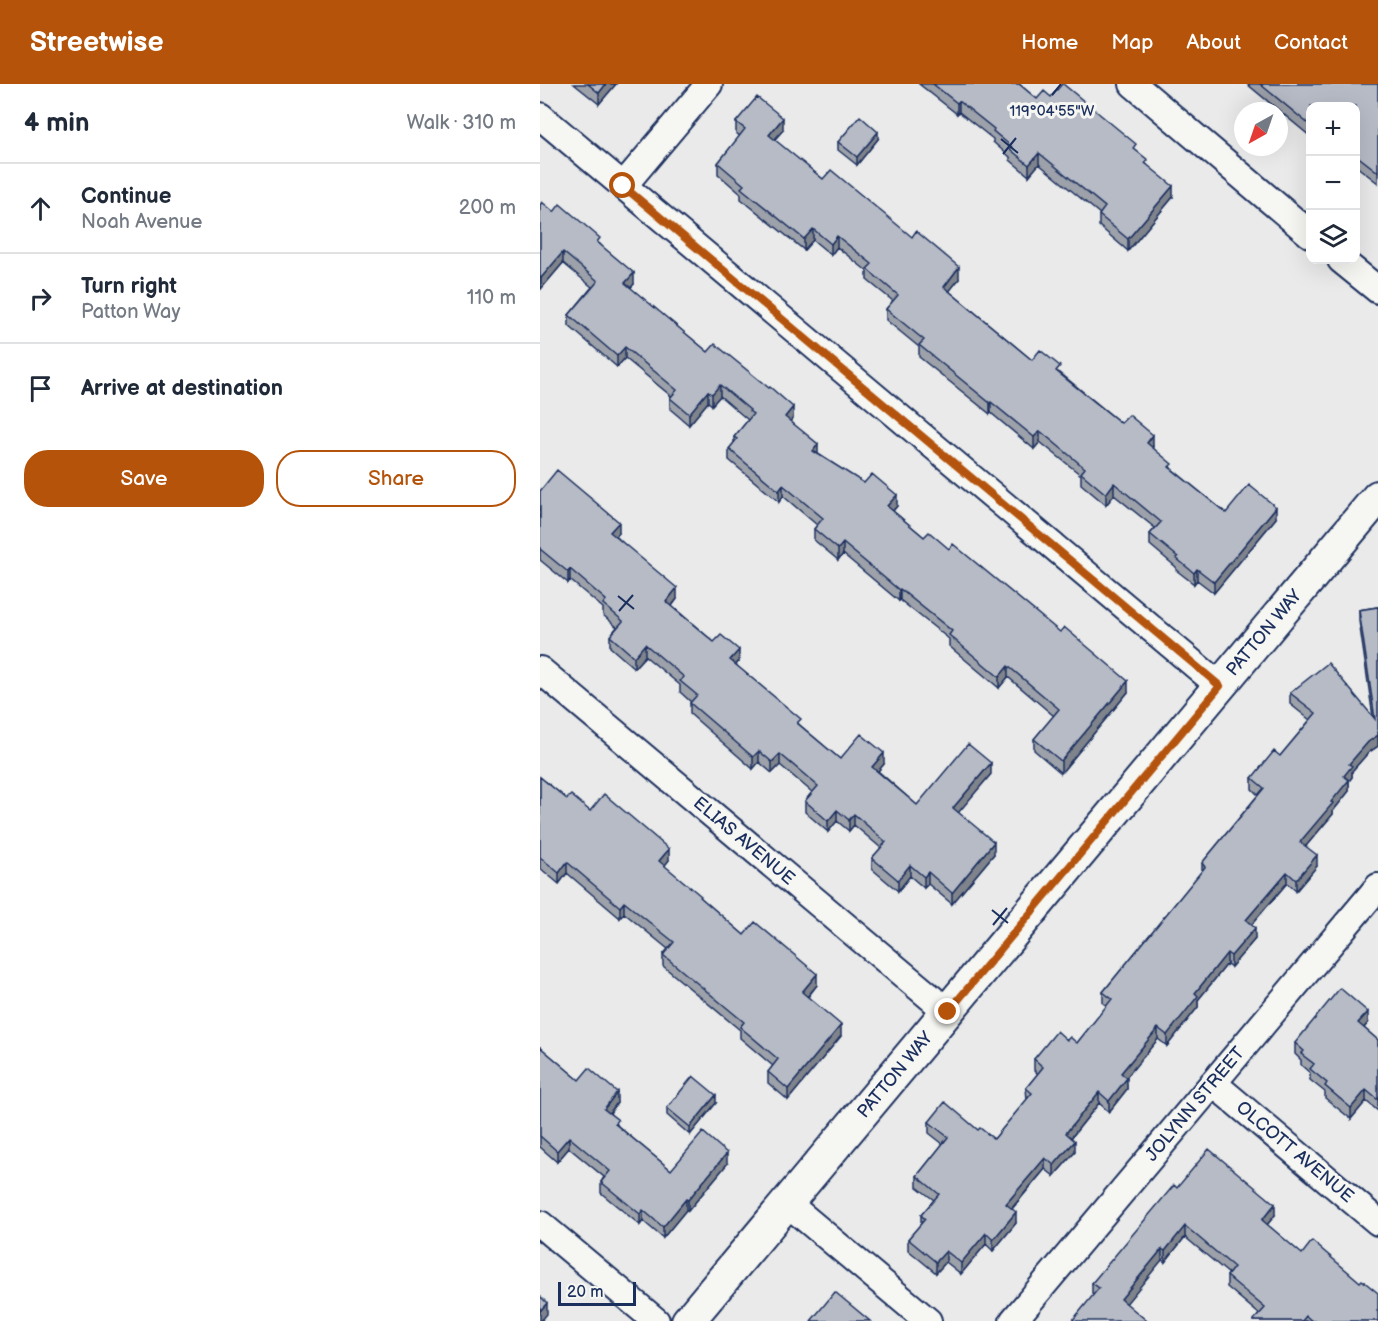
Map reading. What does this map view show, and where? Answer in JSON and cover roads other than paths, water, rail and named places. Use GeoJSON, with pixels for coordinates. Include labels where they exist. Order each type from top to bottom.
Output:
{"type":"FeatureCollection","features":[{"type":"Feature","properties":{"kind":"street"},"geometry":{"type":"LineString","coordinates":[[623,186],[709,84]]}},
{"type":"Feature","properties":{"kind":"street"},"geometry":{"type":"LineString","coordinates":[[1133,84],[1306,230]]}},
{"type":"Feature","properties":{"kind":"street"},"geometry":{"type":"LineString","coordinates":[[540,116],[1220,686]]}},
{"type":"Feature","properties":{"kind":"street"},"geometry":{"type":"LineString","coordinates":[[1346,264],[1378,290]]}},
{"type":"Feature","properties":{"kind":"street","name":"PATTON WAY"},"geometry":{"type":"LineString","coordinates":[[688,1321],[1378,497]]}},
{"type":"Feature","properties":{"kind":"street","name":"ELIAS AVENUE"},"geometry":{"type":"LineString","coordinates":[[540,670],[948,1012]]}},
{"type":"Feature","properties":{"kind":"street","name":"JOLYNN STREET"},"geometry":{"type":"LineString","coordinates":[[1012,1321],[1378,887]]}},
{"type":"Feature","properties":{"kind":"street","name":"OLCOTT AVENUE"},"geometry":{"type":"LineString","coordinates":[[1213,1083],[1378,1222]]}},
{"type":"Feature","properties":{"kind":"street"},"geometry":{"type":"LineString","coordinates":[[787,1203],[928,1321]]}},
{"type":"Feature","properties":{"kind":"street"},"geometry":{"type":"LineString","coordinates":[[540,1224],[656,1321]]}}]}
